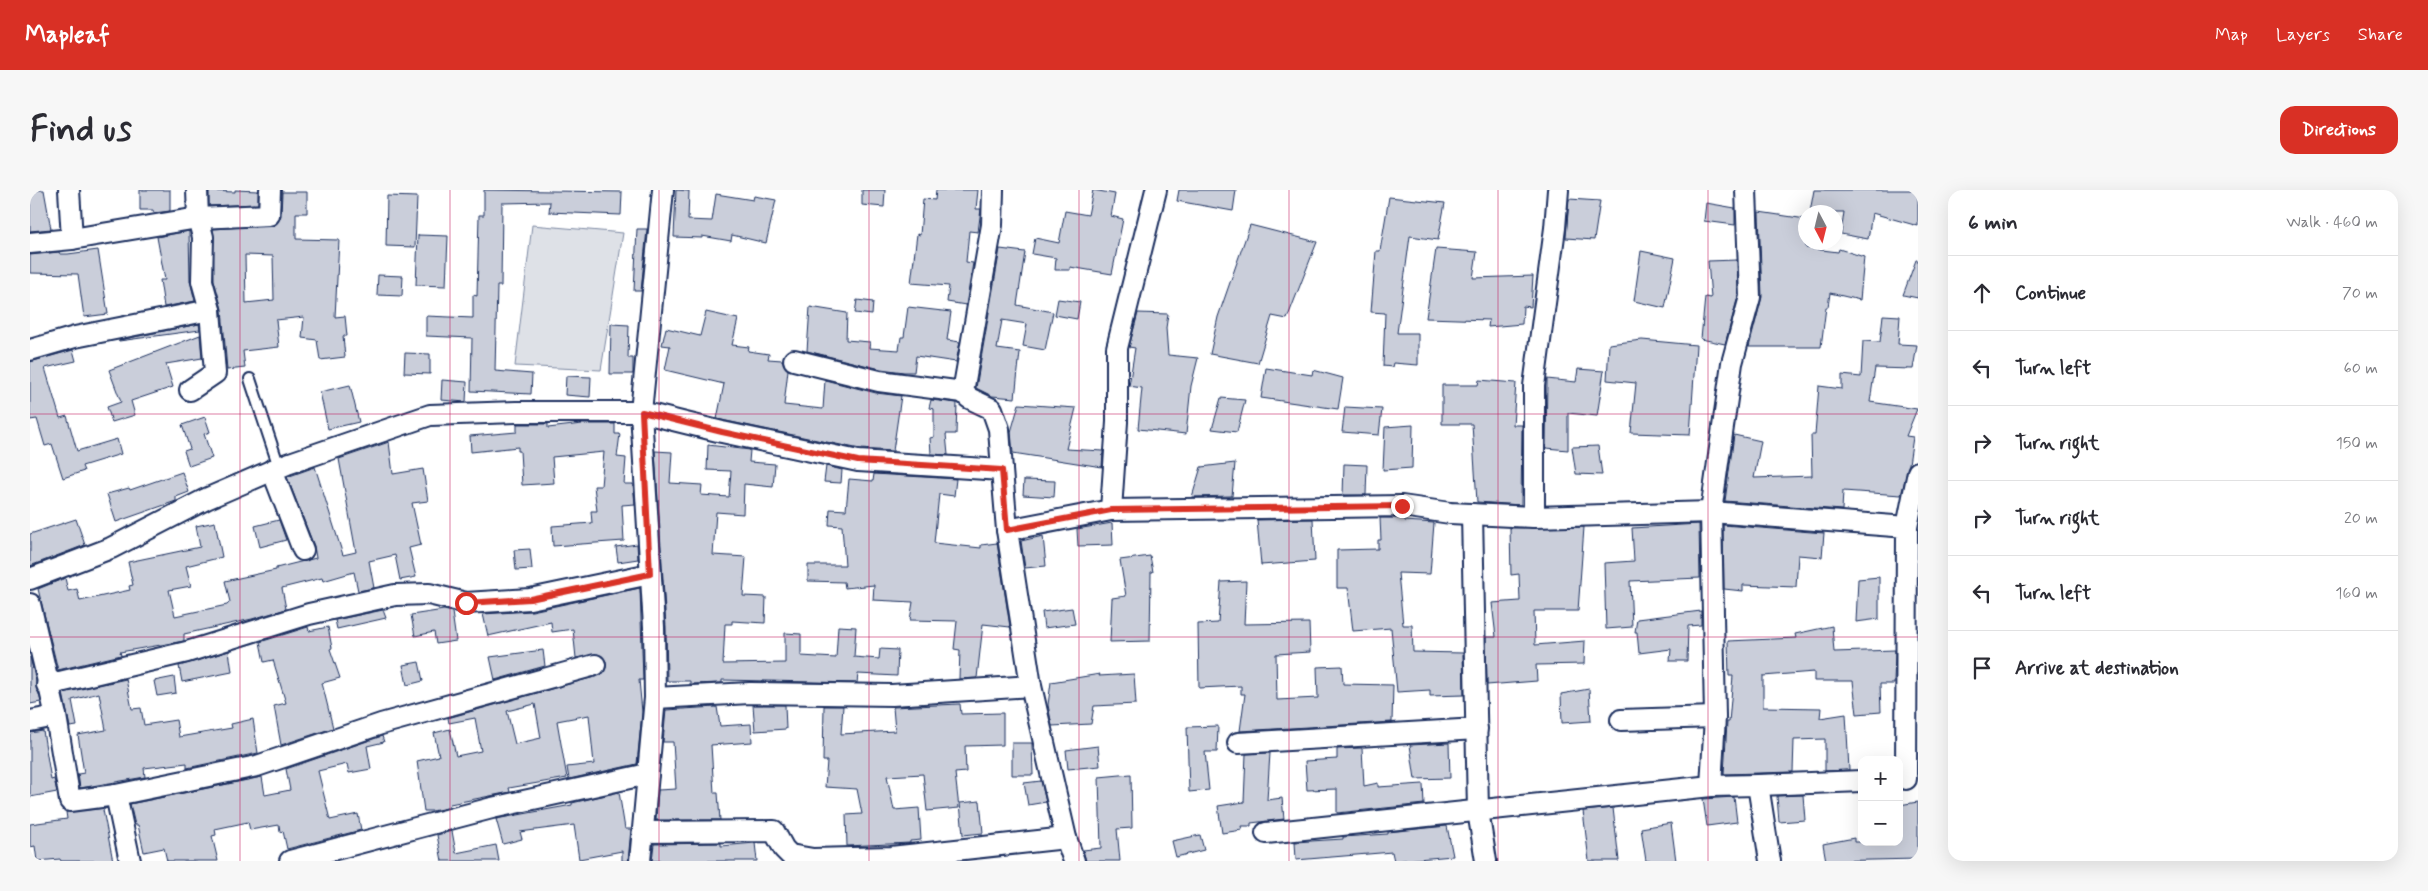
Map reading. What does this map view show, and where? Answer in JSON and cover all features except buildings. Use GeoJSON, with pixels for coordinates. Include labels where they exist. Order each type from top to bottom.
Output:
{"type":"FeatureCollection","features":[{"type":"Feature","properties":{"kind":"street"},"geometry":{"type":"LineString","coordinates":[[69,190],[72,239]]}},
{"type":"Feature","properties":{"kind":"street"},"geometry":{"type":"LineString","coordinates":[[190,390],[214,373],[210,310],[202,281],[203,236],[198,218],[197,190]]}},
{"type":"Feature","properties":{"kind":"street"},"geometry":{"type":"LineString","coordinates":[[30,243],[72,239],[198,218],[269,215],[270,190]]}},
{"type":"Feature","properties":{"kind":"street"},"geometry":{"type":"LineString","coordinates":[[640,861],[655,698],[654,627],[642,412],[663,190]]}},
{"type":"Feature","properties":{"kind":"street"},"geometry":{"type":"LineString","coordinates":[[963,392],[992,225],[993,190]]}},
{"type":"Feature","properties":{"kind":"street"},"geometry":{"type":"LineString","coordinates":[[1111,510],[1117,422],[1117,348],[1156,190]]}},
{"type":"Feature","properties":{"kind":"street"},"geometry":{"type":"LineString","coordinates":[[1534,517],[1534,386],[1556,228],[1558,190]]}},
{"type":"Feature","properties":{"kind":"street"},"geometry":{"type":"LineString","coordinates":[[1710,786],[1715,717],[1711,512],[1732,363],[1750,297],[1746,190]]}},
{"type":"Feature","properties":{"kind":"street"},"geometry":{"type":"LineString","coordinates":[[30,350],[75,336],[210,310]]}},
{"type":"Feature","properties":{"kind":"street"},"geometry":{"type":"LineString","coordinates":[[794,360],[879,381],[963,392],[969,398],[992,410],[999,429],[1007,530],[1031,686],[1066,838],[1074,861]]}},
{"type":"Feature","properties":{"kind":"street"},"geometry":{"type":"LineString","coordinates":[[30,579],[111,548],[206,499],[275,469],[430,415],[516,412],[642,412],[722,432],[858,461],[1002,470]]}},
{"type":"Feature","properties":{"kind":"street"},"geometry":{"type":"LineString","coordinates":[[275,469],[303,550]]}},
{"type":"Feature","properties":{"kind":"street"},"geometry":{"type":"LineString","coordinates":[[1908,779],[1906,527],[1918,472]]}},
{"type":"Feature","properties":{"kind":"street"},"geometry":{"type":"LineString","coordinates":[[1007,530],[1111,510],[1402,506],[1472,514],[1534,517],[1711,512],[1906,527]]}},
{"type":"Feature","properties":{"kind":"street"},"geometry":{"type":"LineString","coordinates":[[1472,514],[1478,811],[1486,861]]}},
{"type":"Feature","properties":{"kind":"street"},"geometry":{"type":"LineString","coordinates":[[47,685],[187,652],[309,614],[395,595],[429,594],[466,603],[530,599],[650,574]]}},
{"type":"Feature","properties":{"kind":"street"},"geometry":{"type":"LineString","coordinates":[[30,604],[47,685],[56,716],[70,802],[116,795],[257,766],[381,724],[595,665]]}},
{"type":"Feature","properties":{"kind":"street"},"geometry":{"type":"LineString","coordinates":[[655,698],[750,693],[892,695],[1031,686]]}},
{"type":"Feature","properties":{"kind":"street"},"geometry":{"type":"LineString","coordinates":[[30,721],[56,716]]}},
{"type":"Feature","properties":{"kind":"street"},"geometry":{"type":"LineString","coordinates":[[1621,720],[1715,717]]}},
{"type":"Feature","properties":{"kind":"street"},"geometry":{"type":"LineString","coordinates":[[1238,743],[1477,729]]}},
{"type":"Feature","properties":{"kind":"street"},"geometry":{"type":"LineString","coordinates":[[290,861],[483,811],[648,774]]}},
{"type":"Feature","properties":{"kind":"street"},"geometry":{"type":"LineString","coordinates":[[1266,833],[1710,786],[1858,781]]}},
{"type":"Feature","properties":{"kind":"street"},"geometry":{"type":"LineString","coordinates":[[1758,785],[1770,861]]}},
{"type":"Feature","properties":{"kind":"street"},"geometry":{"type":"LineString","coordinates":[[116,795],[130,861]]}},
{"type":"Feature","properties":{"kind":"street"},"geometry":{"type":"LineString","coordinates":[[643,832],[774,831],[784,849],[790,855],[813,858],[890,857],[1066,838]]}},
{"type":"Feature","properties":{"kind":"lane"},"geometry":{"type":"LineString","coordinates":[[250,378],[275,469]]}},
{"type":"Feature","properties":{"kind":"shaded area"},"geometry":{"type":"Polygon","coordinates":[[[532,225],[623,233],[601,370],[515,366],[532,225]]]}},
{"type":"Feature","properties":{"kind":"route"},"geometry":{"type":"LineString","coordinates":[[466,603],[530,599],[650,574],[642,412],[722,432],[858,461],[1002,470],[1007,530],[1111,510],[1402,506]]}}]}
